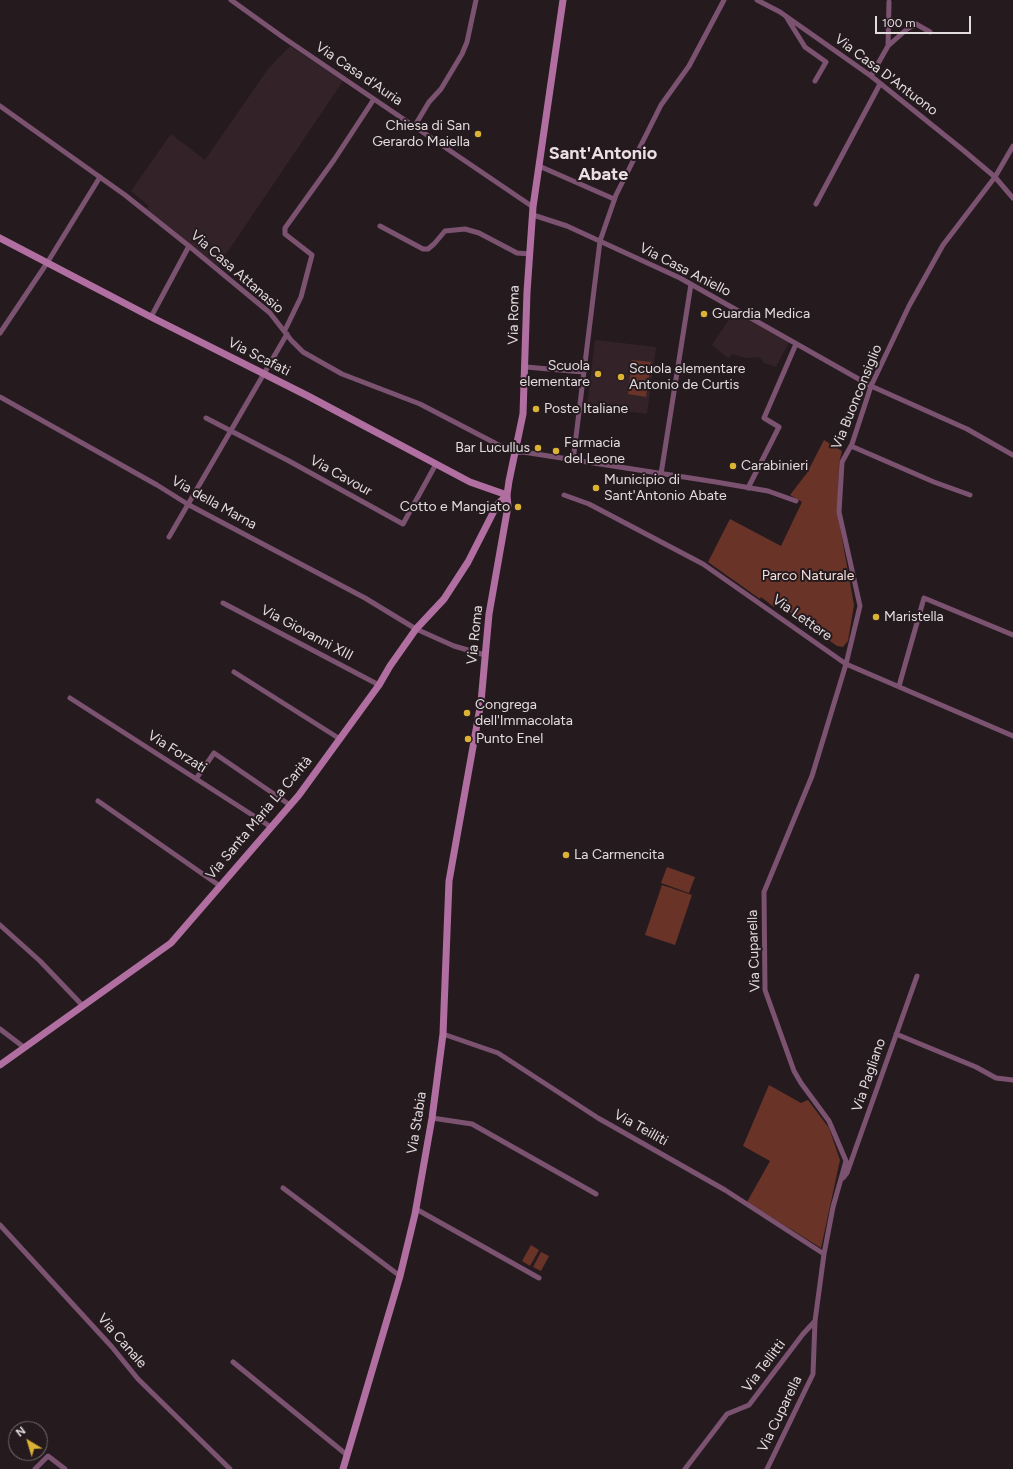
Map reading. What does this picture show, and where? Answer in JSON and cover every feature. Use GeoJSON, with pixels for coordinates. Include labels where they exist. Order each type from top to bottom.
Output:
{"type":"FeatureCollection","features":[{"type":"Feature","properties":{"kind":"main road","name":"Via Roma"},"geometry":{"type":"LineString","coordinates":[[469,772],[481,702],[489,614],[508,506],[507,495],[514,453],[523,414],[526,367],[527,292],[533,207],[563,0]]}},
{"type":"Feature","properties":{"kind":"main road","name":"Via Scafati"},"geometry":{"type":"LineString","coordinates":[[0,238],[264,375],[315,399],[470,482],[507,495]]}},
{"type":"Feature","properties":{"kind":"main road","name":"Via Santa Maria La Carità"},"geometry":{"type":"LineString","coordinates":[[0,1065],[171,943],[290,805],[340,739],[379,685],[390,666],[416,629],[444,599],[468,562],[497,505],[507,495]]}},
{"type":"Feature","properties":{"kind":"main road","name":"Via Stabia"},"geometry":{"type":"LineString","coordinates":[[343,1469],[400,1276],[416,1209],[432,1118],[443,1034],[449,881],[469,772]]}},
{"type":"Feature","properties":{"kind":"street","name":"Via Casa d'Auria"},"geometry":{"type":"LineString","coordinates":[[231,0],[414,127],[533,207]]}},
{"type":"Feature","properties":{"kind":"street"},"geometry":{"type":"LineString","coordinates":[[414,127],[429,102],[441,89],[462,54],[467,42],[476,0]]}},
{"type":"Feature","properties":{"kind":"street"},"geometry":{"type":"LineString","coordinates":[[573,461],[600,241],[614,199],[661,105],[689,66],[724,0]]}},
{"type":"Feature","properties":{"kind":"street","name":"Via Casa D'Antuono"},"geometry":{"type":"LineString","coordinates":[[757,0],[787,18],[870,76],[995,177],[1013,198]]}},
{"type":"Feature","properties":{"kind":"street"},"geometry":{"type":"LineString","coordinates":[[888,46],[889,2]]}},
{"type":"Feature","properties":{"kind":"street"},"geometry":{"type":"LineString","coordinates":[[787,18],[805,47],[826,62],[815,81]]}},
{"type":"Feature","properties":{"kind":"street"},"geometry":{"type":"LineString","coordinates":[[870,76],[888,46],[907,29],[916,24],[930,32]]}},
{"type":"Feature","properties":{"kind":"street"},"geometry":{"type":"LineString","coordinates":[[816,204],[880,84]]}},
{"type":"Feature","properties":{"kind":"street"},"geometry":{"type":"LineString","coordinates":[[169,537],[264,375],[286,332],[301,297],[312,255],[285,234],[285,228],[334,160],[374,98]]}},
{"type":"Feature","properties":{"kind":"street","name":"Via Casa Attanasio"},"geometry":{"type":"LineString","coordinates":[[0,106],[100,177],[189,246],[270,313],[305,352],[342,374],[420,404],[514,453]]}},
{"type":"Feature","properties":{"kind":"street","name":"Via Buonconsiglio"},"geometry":{"type":"LineString","coordinates":[[846,664],[860,606],[839,512],[842,462],[851,446],[872,386],[909,306],[943,246],[995,177],[1012,149]]}},
{"type":"Feature","properties":{"kind":"street"},"geometry":{"type":"LineString","coordinates":[[539,166],[614,199]]}},
{"type":"Feature","properties":{"kind":"street"},"geometry":{"type":"LineString","coordinates":[[0,333],[47,263],[100,177]]}},
{"type":"Feature","properties":{"kind":"street","name":"Via Casa Aniello"},"geometry":{"type":"LineString","coordinates":[[533,215],[567,226],[691,284],[872,386],[967,429],[1013,455]]}},
{"type":"Feature","properties":{"kind":"street"},"geometry":{"type":"LineString","coordinates":[[380,226],[423,249],[428,249],[445,231],[465,230],[479,234],[517,253],[530,254]]}},
{"type":"Feature","properties":{"kind":"street"},"geometry":{"type":"LineString","coordinates":[[151,317],[189,246]]}},
{"type":"Feature","properties":{"kind":"street"},"geometry":{"type":"LineString","coordinates":[[661,474],[691,284]]}},
{"type":"Feature","properties":{"kind":"street"},"geometry":{"type":"LineString","coordinates":[[748,488],[779,427],[764,418],[796,344]]}},
{"type":"Feature","properties":{"kind":"street"},"geometry":{"type":"LineString","coordinates":[[526,367],[583,372]]}},
{"type":"Feature","properties":{"kind":"street","name":"Via della Marna"},"geometry":{"type":"LineString","coordinates":[[0,397],[157,485],[188,505],[364,598],[416,629],[454,646],[485,655]]}},
{"type":"Feature","properties":{"kind":"street","name":"Via Cavour"},"geometry":{"type":"LineString","coordinates":[[206,418],[231,433],[289,461],[402,524],[436,464]]}},
{"type":"Feature","properties":{"kind":"street"},"geometry":{"type":"LineString","coordinates":[[851,446],[934,482],[970,494]]}},
{"type":"Feature","properties":{"kind":"street"},"geometry":{"type":"LineString","coordinates":[[514,453],[523,452],[768,491],[796,501]]}},
{"type":"Feature","properties":{"kind":"street","name":"Via Lettere"},"geometry":{"type":"LineString","coordinates":[[564,495],[589,504],[703,564],[846,664],[1013,736]]}},
{"type":"Feature","properties":{"kind":"street"},"geometry":{"type":"LineString","coordinates":[[898,686],[924,598],[1013,636]]}},
{"type":"Feature","properties":{"kind":"street","name":"Via Giovanni XIII"},"geometry":{"type":"LineString","coordinates":[[223,603],[379,685]]}},
{"type":"Feature","properties":{"kind":"street","name":"Via Cuparella"},"geometry":{"type":"LineString","coordinates":[[824,1254],[833,1207],[846,1161],[829,1121],[794,1071],[765,990],[764,892],[812,776],[846,664]]}},
{"type":"Feature","properties":{"kind":"street"},"geometry":{"type":"LineString","coordinates":[[234,672],[340,739]]}},
{"type":"Feature","properties":{"kind":"street","name":"Via Forzati"},"geometry":{"type":"LineString","coordinates":[[70,698],[271,827]]}},
{"type":"Feature","properties":{"kind":"street"},"geometry":{"type":"LineString","coordinates":[[196,779],[214,753],[290,805]]}},
{"type":"Feature","properties":{"kind":"street"},"geometry":{"type":"LineString","coordinates":[[98,801],[220,886]]}},
{"type":"Feature","properties":{"kind":"street"},"geometry":{"type":"LineString","coordinates":[[0,925],[40,961],[83,1006]]}},
{"type":"Feature","properties":{"kind":"street","name":"Via Pagliano"},"geometry":{"type":"LineString","coordinates":[[841,1181],[847,1173],[917,976]]}},
{"type":"Feature","properties":{"kind":"street"},"geometry":{"type":"LineString","coordinates":[[0,1029],[24,1048]]}},
{"type":"Feature","properties":{"kind":"street","name":"Via Teilliti"},"geometry":{"type":"LineString","coordinates":[[443,1034],[498,1053],[598,1118],[725,1190],[824,1254]]}},
{"type":"Feature","properties":{"kind":"street"},"geometry":{"type":"LineString","coordinates":[[896,1034],[976,1067],[996,1078],[1013,1080]]}},
{"type":"Feature","properties":{"kind":"street"},"geometry":{"type":"LineString","coordinates":[[432,1118],[472,1124],[596,1194]]}},
{"type":"Feature","properties":{"kind":"street"},"geometry":{"type":"LineString","coordinates":[[283,1188],[400,1276]]}},
{"type":"Feature","properties":{"kind":"street"},"geometry":{"type":"LineString","coordinates":[[416,1209],[539,1278]]}},
{"type":"Feature","properties":{"kind":"street","name":"Via Canale"},"geometry":{"type":"LineString","coordinates":[[0,1225],[112,1347],[138,1379],[230,1469]]}},
{"type":"Feature","properties":{"kind":"street"},"geometry":{"type":"LineString","coordinates":[[815,1321],[824,1254]]}},
{"type":"Feature","properties":{"kind":"street","name":"Via Cuparella"},"geometry":{"type":"LineString","coordinates":[[767,1469],[813,1374],[815,1321]]}},
{"type":"Feature","properties":{"kind":"street","name":"Via Tellitti"},"geometry":{"type":"LineString","coordinates":[[685,1469],[727,1414],[749,1405],[803,1334],[815,1321]]}},
{"type":"Feature","properties":{"kind":"street"},"geometry":{"type":"LineString","coordinates":[[233,1362],[347,1455]]}},
{"type":"Feature","properties":{"kind":"street"},"geometry":{"type":"LineString","coordinates":[[34,1469],[48,1456],[64,1469]]}},
{"type":"Feature","properties":{"kind":"shaded area"},"geometry":{"type":"Polygon","coordinates":[[[290,46],[343,81],[218,266],[147,209],[149,206],[131,191],[171,134],[205,160],[268,69],[290,46]]]}},
{"type":"Feature","properties":{"kind":"shaded area"},"geometry":{"type":"Polygon","coordinates":[[[734,312],[789,342],[776,367],[764,363],[760,357],[746,358],[732,354],[728,358],[712,345],[734,312]]]}},
{"type":"Feature","properties":{"kind":"shaded area","name":"Scuola elementare Antonio de Curtis"},"geometry":{"type":"Polygon","coordinates":[[[595,340],[656,347],[647,414],[587,406],[595,340]]]}},
{"type":"Feature","properties":{"kind":"green space"},"geometry":{"type":"Polygon","coordinates":[[[632,360],[651,362],[646,397],[628,394],[632,360]]]}},
{"type":"Feature","properties":{"kind":"green space","name":"Parco Naturale"},"geometry":{"type":"Polygon","coordinates":[[[824,440],[842,451],[839,463],[838,516],[854,605],[848,641],[843,647],[837,646],[777,603],[774,607],[761,597],[760,599],[708,562],[730,519],[781,546],[802,502],[790,495],[807,473],[824,440]]]}},
{"type":"Feature","properties":{"kind":"green space"},"geometry":{"type":"Polygon","coordinates":[[[667,867],[695,877],[689,893],[661,883],[667,867]]]}},
{"type":"Feature","properties":{"kind":"green space"},"geometry":{"type":"Polygon","coordinates":[[[662,885],[692,895],[675,945],[645,935],[662,885]]]}},
{"type":"Feature","properties":{"kind":"green space"},"geometry":{"type":"Polygon","coordinates":[[[769,1085],[801,1103],[808,1100],[829,1128],[840,1160],[821,1248],[747,1202],[770,1161],[743,1146],[769,1085]]]}},
{"type":"Feature","properties":{"kind":"green space"},"geometry":{"type":"Polygon","coordinates":[[[531,1245],[539,1250],[530,1266],[522,1261],[531,1245]]]}},
{"type":"Feature","properties":{"kind":"green space"},"geometry":{"type":"Polygon","coordinates":[[[541,1252],[549,1256],[541,1271],[533,1267],[541,1252]]]}},
{"type":"Feature","properties":{"kind":"place","name":"Chiesa di San Gerardo Maiella"},"geometry":{"type":"Point","coordinates":[478,134]}},
{"type":"Feature","properties":{"kind":"place","name":"Guardia Medica"},"geometry":{"type":"Point","coordinates":[704,314]}},
{"type":"Feature","properties":{"kind":"place","name":"Scuola elementare"},"geometry":{"type":"Point","coordinates":[598,374]}},
{"type":"Feature","properties":{"kind":"place","name":"Scuola elementare Antonio de Curtis"},"geometry":{"type":"Point","coordinates":[621,377]}},
{"type":"Feature","properties":{"kind":"place","name":"Poste Italiane"},"geometry":{"type":"Point","coordinates":[536,409]}},
{"type":"Feature","properties":{"kind":"place","name":"Bar Lucullus"},"geometry":{"type":"Point","coordinates":[538,448]}},
{"type":"Feature","properties":{"kind":"place","name":"Farmacia del Leone"},"geometry":{"type":"Point","coordinates":[556,451]}},
{"type":"Feature","properties":{"kind":"place","name":"Carabinieri"},"geometry":{"type":"Point","coordinates":[733,466]}},
{"type":"Feature","properties":{"kind":"place","name":"Municipio di Sant'Antonio Abate"},"geometry":{"type":"Point","coordinates":[596,488]}},
{"type":"Feature","properties":{"kind":"place","name":"Cotto e Mangiato"},"geometry":{"type":"Point","coordinates":[518,507]}},
{"type":"Feature","properties":{"kind":"place","name":"Maristella"},"geometry":{"type":"Point","coordinates":[876,617]}},
{"type":"Feature","properties":{"kind":"place","name":"Congrega dell'Immacolata"},"geometry":{"type":"Point","coordinates":[467,713]}},
{"type":"Feature","properties":{"kind":"place","name":"Punto Enel"},"geometry":{"type":"Point","coordinates":[468,739]}},
{"type":"Feature","properties":{"kind":"place","name":"La Carmencita"},"geometry":{"type":"Point","coordinates":[566,855]}},
{"type":"Feature","properties":{"kind":"district","name":"Sant'Antonio Abate"},"geometry":{"type":"Point","coordinates":[603,164]}}]}
